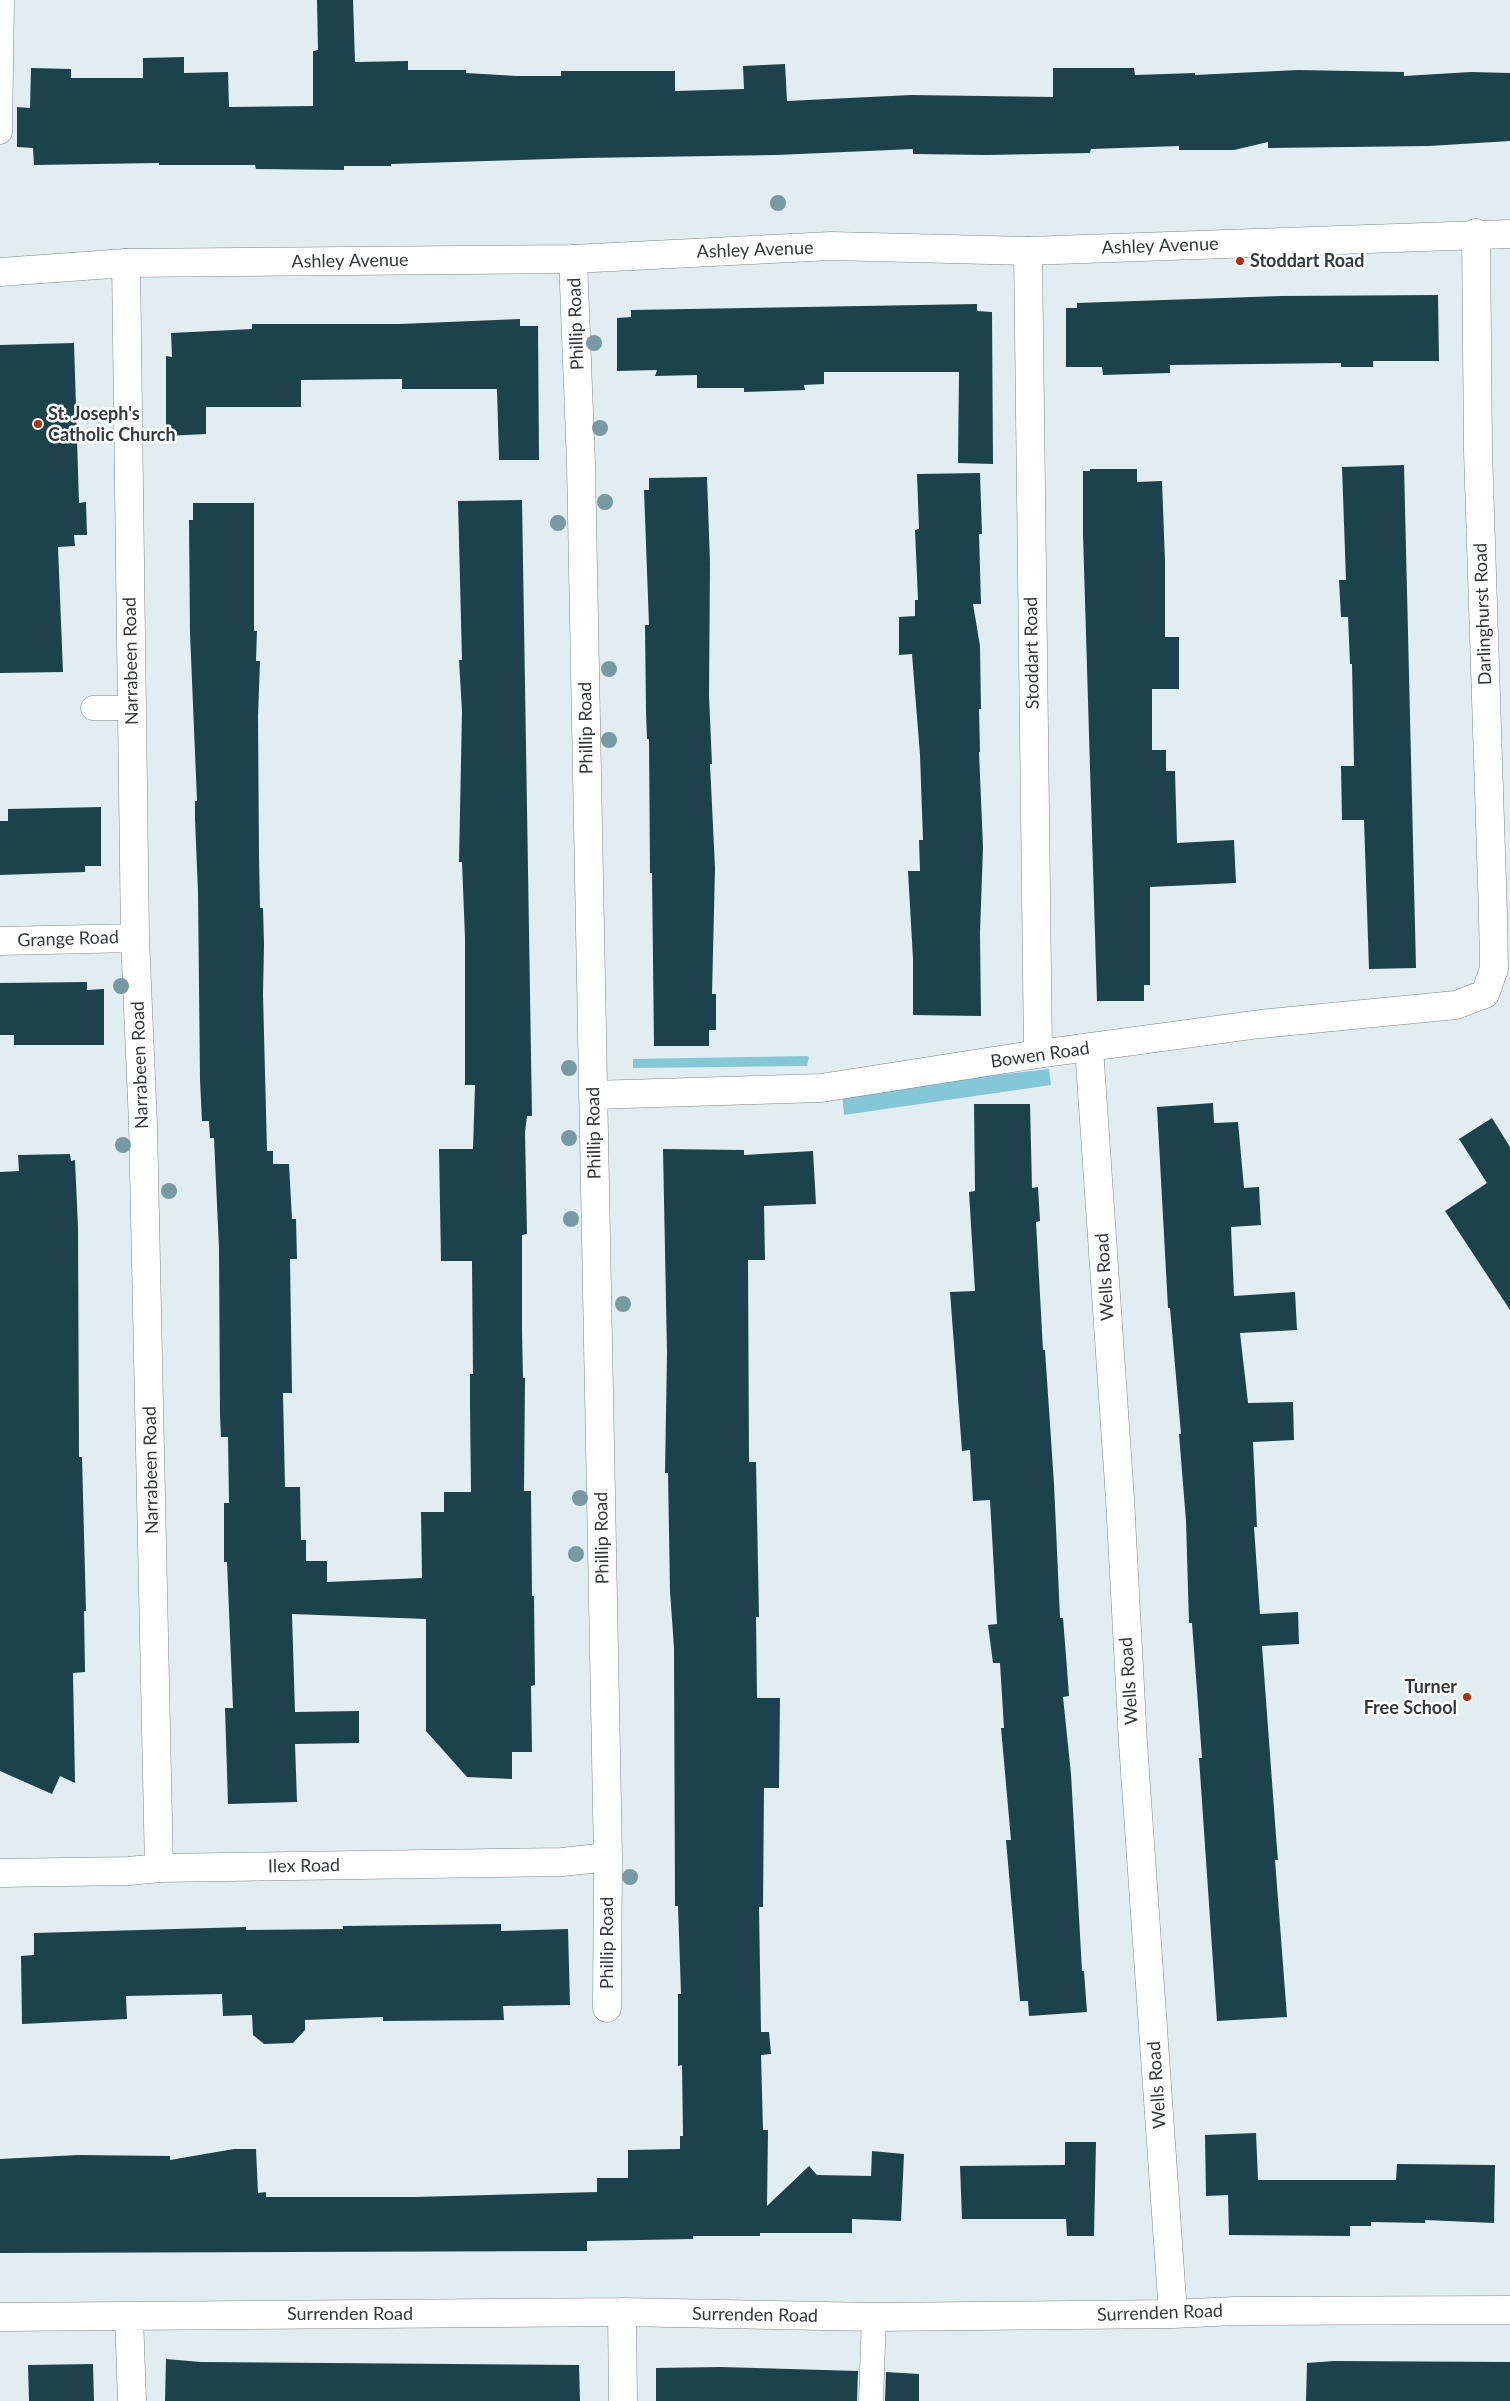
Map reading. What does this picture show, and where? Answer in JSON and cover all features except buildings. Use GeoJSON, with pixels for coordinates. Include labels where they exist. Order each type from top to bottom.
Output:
{"type":"FeatureCollection","features":[{"type":"Feature","properties":{"kind":"street","name":"Ashley Avenue"},"geometry":{"type":"LineString","coordinates":[[0,272],[126,263],[573,259],[831,246],[1028,251],[1476,233],[1510,234]]}},
{"type":"Feature","properties":{"kind":"street","name":"Darlinghurst Road"},"geometry":{"type":"LineString","coordinates":[[1476,233],[1478,451],[1494,969],[1485,994]]}},
{"type":"Feature","properties":{"kind":"street","name":"Stoddart Road"},"geometry":{"type":"LineString","coordinates":[[1028,251],[1038,1054]]}},
{"type":"Feature","properties":{"kind":"street","name":"Phillip Road"},"geometry":{"type":"LineString","coordinates":[[573,259],[582,474],[608,1857],[607,2008]]}},
{"type":"Feature","properties":{"kind":"street","name":"Narrabeen Road"},"geometry":{"type":"LineString","coordinates":[[126,263],[136,938],[143,1124],[159,1868]]}},
{"type":"Feature","properties":{"kind":"street","name":"Grange Road"},"geometry":{"type":"LineString","coordinates":[[0,941],[136,938]]}},
{"type":"Feature","properties":{"kind":"street","name":"Bowen Road"},"geometry":{"type":"LineString","coordinates":[[593,1095],[821,1088],[1038,1054],[1260,1024],[1456,1005],[1485,994]]}},
{"type":"Feature","properties":{"kind":"street","name":"Wells Road"},"geometry":{"type":"LineString","coordinates":[[1089,1048],[1119,1490],[1133,1743],[1173,2314]]}},
{"type":"Feature","properties":{"kind":"street","name":"Ilex Road"},"geometry":{"type":"LineString","coordinates":[[0,1873],[129,1871],[159,1868],[562,1862],[608,1857]]}},
{"type":"Feature","properties":{"kind":"street","name":"Surrenden Road"},"geometry":{"type":"LineString","coordinates":[[0,2317],[622,2312],[874,2317],[1173,2314],[1234,2311],[1510,2310]]}},
{"type":"Feature","properties":{"kind":"street"},"geometry":{"type":"LineString","coordinates":[[622,2312],[623,2401]]}},
{"type":"Feature","properties":{"kind":"street"},"geometry":{"type":"LineString","coordinates":[[129,2316],[132,2401]]}},
{"type":"Feature","properties":{"kind":"lane"},"geometry":{"type":"LineString","coordinates":[[0,132],[1,10]]}},
{"type":"Feature","properties":{"kind":"lane"},"geometry":{"type":"LineString","coordinates":[[93,708],[132,708]]}},
{"type":"Feature","properties":{"kind":"lane"},"geometry":{"type":"LineString","coordinates":[[871,2401],[874,2317]]}},
{"type":"Feature","properties":{"kind":"shaded area"},"geometry":{"type":"Polygon","coordinates":[[[809,1057],[807,1066],[633,1068],[633,1059],[809,1057]]]}},
{"type":"Feature","properties":{"kind":"shaded area"},"geometry":{"type":"Polygon","coordinates":[[[1049,1069],[1051,1085],[844,1115],[842,1093],[1049,1069]]]}},
{"type":"Feature","properties":{"kind":"place","name":"Stoddart Road"},"geometry":{"type":"Point","coordinates":[1240,261]}},
{"type":"Feature","properties":{"kind":"place","name":"St. Joseph's Catholic Church"},"geometry":{"type":"Point","coordinates":[38,424]}},
{"type":"Feature","properties":{"kind":"place","name":"Turner Free School"},"geometry":{"type":"Point","coordinates":[1467,1697]}}]}
